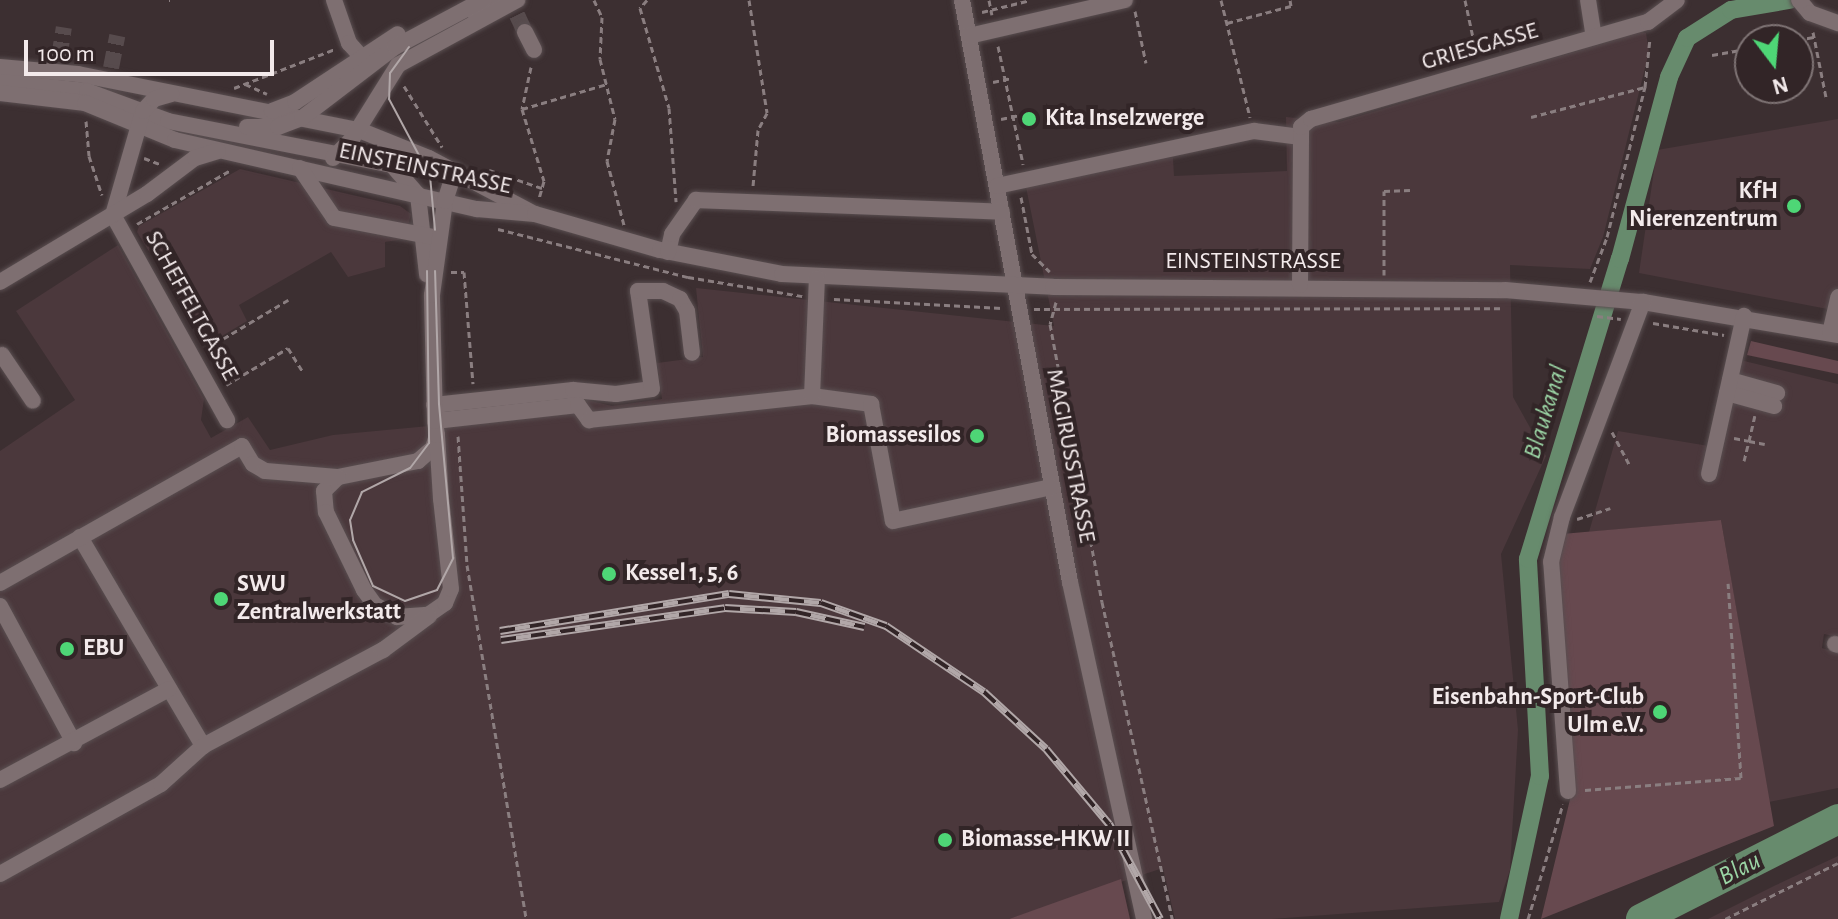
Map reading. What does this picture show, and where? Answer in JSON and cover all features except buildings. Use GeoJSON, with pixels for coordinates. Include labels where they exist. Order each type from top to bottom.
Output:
{"type":"FeatureCollection","features":[{"type":"Feature","properties":{"kind":"street"},"geometry":{"type":"LineString","coordinates":[[334,0],[349,43],[369,65],[376,93]]}},
{"type":"Feature","properties":{"kind":"street"},"geometry":{"type":"LineString","coordinates":[[284,134],[308,120],[369,65],[465,0]]}},
{"type":"Feature","properties":{"kind":"street"},"geometry":{"type":"LineString","coordinates":[[369,65],[416,34],[483,0]]}},
{"type":"Feature","properties":{"kind":"street","name":"MAGIRUSSTRASSE"},"geometry":{"type":"LineString","coordinates":[[962,0],[1052,487],[1143,917]]}},
{"type":"Feature","properties":{"kind":"street"},"geometry":{"type":"LineString","coordinates":[[969,36],[1125,0]]}},
{"type":"Feature","properties":{"kind":"street"},"geometry":{"type":"LineString","coordinates":[[1588,0],[1594,37]]}},
{"type":"Feature","properties":{"kind":"street","name":"GRIESGASSE"},"geometry":{"type":"LineString","coordinates":[[1301,137],[1301,127],[1311,119],[1648,22],[1677,0]]}},
{"type":"Feature","properties":{"kind":"street"},"geometry":{"type":"LineString","coordinates":[[266,111],[290,105],[369,65],[511,5]]}},
{"type":"Feature","properties":{"kind":"street"},"geometry":{"type":"LineString","coordinates":[[433,237],[334,218],[303,168],[343,150],[359,130],[376,93],[398,70],[511,5]]}},
{"type":"Feature","properties":{"kind":"street"},"geometry":{"type":"LineString","coordinates":[[1805,6],[1838,23]]}},
{"type":"Feature","properties":{"kind":"street"},"geometry":{"type":"LineString","coordinates":[[525,32],[534,50]]}},
{"type":"Feature","properties":{"kind":"street"},"geometry":{"type":"LineString","coordinates":[[398,70],[409,47]]}},
{"type":"Feature","properties":{"kind":"street","name":"EINSTEINSTRASSE"},"geometry":{"type":"LineString","coordinates":[[0,67],[58,65],[110,74],[172,94],[359,130],[455,171],[535,214]]}},
{"type":"Feature","properties":{"kind":"street"},"geometry":{"type":"LineString","coordinates":[[0,75],[89,83],[142,114]]}},
{"type":"Feature","properties":{"kind":"street"},"geometry":{"type":"LineString","coordinates":[[0,82],[87,91],[142,114]]}},
{"type":"Feature","properties":{"kind":"street"},"geometry":{"type":"LineString","coordinates":[[0,93],[85,103],[343,150]]}},
{"type":"Feature","properties":{"kind":"street"},"geometry":{"type":"LineString","coordinates":[[110,209],[142,114],[172,94]]}},
{"type":"Feature","properties":{"kind":"street","name":"EINSTEINSTRASSE"},"geometry":{"type":"LineString","coordinates":[[142,114],[228,151],[431,197],[535,214],[668,252],[817,278],[1053,287],[1384,287],[1592,298],[1744,316],[1834,334]]}},
{"type":"Feature","properties":{"kind":"street"},"geometry":{"type":"LineString","coordinates":[[249,132],[308,120]]}},
{"type":"Feature","properties":{"kind":"street"},"geometry":{"type":"LineString","coordinates":[[997,186],[1254,131],[1301,137],[1300,285]]}},
{"type":"Feature","properties":{"kind":"street"},"geometry":{"type":"LineString","coordinates":[[0,874],[161,784],[203,746],[383,650],[446,601],[451,583],[435,421],[431,197],[392,165],[284,134],[249,132]]}},
{"type":"Feature","properties":{"kind":"street"},"geometry":{"type":"LineString","coordinates":[[0,282],[110,209],[195,158],[228,151]]}},
{"type":"Feature","properties":{"kind":"street"},"geometry":{"type":"LineString","coordinates":[[432,295],[435,271],[431,197],[455,171]]}},
{"type":"Feature","properties":{"kind":"street"},"geometry":{"type":"LineString","coordinates":[[668,252],[672,234],[696,200],[1002,212]]}},
{"type":"Feature","properties":{"kind":"street","name":"SCHEFFELTGASSE"},"geometry":{"type":"LineString","coordinates":[[110,209],[227,420]]}},
{"type":"Feature","properties":{"kind":"street"},"geometry":{"type":"LineString","coordinates":[[812,396],[817,278]]}},
{"type":"Feature","properties":{"kind":"street"},"geometry":{"type":"LineString","coordinates":[[435,421],[474,400],[652,389],[638,291],[663,291],[680,299],[687,311],[692,353]]}},
{"type":"Feature","properties":{"kind":"street"},"geometry":{"type":"LineString","coordinates":[[1834,334],[1838,297]]}},
{"type":"Feature","properties":{"kind":"street"},"geometry":{"type":"LineString","coordinates":[[1568,791],[1551,562],[1562,517],[1602,414],[1637,301]]}},
{"type":"Feature","properties":{"kind":"street"},"geometry":{"type":"LineString","coordinates":[[1709,474],[1744,316]]}},
{"type":"Feature","properties":{"kind":"street"},"geometry":{"type":"LineString","coordinates":[[2,355],[33,401]]}},
{"type":"Feature","properties":{"kind":"street"},"geometry":{"type":"LineString","coordinates":[[1729,386],[1776,400]]}},
{"type":"Feature","properties":{"kind":"street"},"geometry":{"type":"LineString","coordinates":[[435,421],[578,405],[589,420],[812,396],[871,404],[893,521],[1052,487]]}},
{"type":"Feature","properties":{"kind":"street"},"geometry":{"type":"LineString","coordinates":[[0,583],[242,446],[253,464],[265,471],[338,477],[418,461],[433,448],[435,421]]}},
{"type":"Feature","properties":{"kind":"street"},"geometry":{"type":"LineString","coordinates":[[338,477],[324,491],[326,512],[370,598],[397,617],[414,618],[434,611]]}},
{"type":"Feature","properties":{"kind":"street"},"geometry":{"type":"LineString","coordinates":[[80,537],[203,746]]}},
{"type":"Feature","properties":{"kind":"street"},"geometry":{"type":"LineString","coordinates":[[0,606],[74,743]]}},
{"type":"Feature","properties":{"kind":"street"},"geometry":{"type":"LineString","coordinates":[[1,782],[169,689]]}},
{"type":"Feature","properties":{"kind":"path"},"geometry":{"type":"LineString","coordinates":[[594,0],[602,17],[600,59],[615,119],[607,161],[626,218],[620,239]]}},
{"type":"Feature","properties":{"kind":"path"},"geometry":{"type":"LineString","coordinates":[[647,0],[640,8],[669,108],[677,216]]}},
{"type":"Feature","properties":{"kind":"path"},"geometry":{"type":"LineString","coordinates":[[749,0],[767,113],[758,130],[751,202]]}},
{"type":"Feature","properties":{"kind":"path"},"geometry":{"type":"LineString","coordinates":[[989,0],[1026,180],[1021,199],[1032,254],[1049,266],[1058,309],[1050,324],[1102,602],[1172,919]]}},
{"type":"Feature","properties":{"kind":"path"},"geometry":{"type":"LineString","coordinates":[[978,13],[1031,0]]}},
{"type":"Feature","properties":{"kind":"path"},"geometry":{"type":"LineString","coordinates":[[1133,0],[1146,63]]}},
{"type":"Feature","properties":{"kind":"path"},"geometry":{"type":"LineString","coordinates":[[1221,0],[1254,131]]}},
{"type":"Feature","properties":{"kind":"path"},"geometry":{"type":"LineString","coordinates":[[1227,23],[1291,6],[1290,0]]}},
{"type":"Feature","properties":{"kind":"path"},"geometry":{"type":"LineString","coordinates":[[1465,0],[1480,72]]}},
{"type":"Feature","properties":{"kind":"path"},"geometry":{"type":"LineString","coordinates":[[1592,298],[1652,54],[1648,22]]}},
{"type":"Feature","properties":{"kind":"path"},"geometry":{"type":"LineString","coordinates":[[1814,37],[1826,97]]}},
{"type":"Feature","properties":{"kind":"path"},"geometry":{"type":"LineString","coordinates":[[245,84],[349,43]]}},
{"type":"Feature","properties":{"kind":"path"},"geometry":{"type":"LineString","coordinates":[[534,50],[522,109],[542,188],[535,214]]}},
{"type":"Feature","properties":{"kind":"path"},"geometry":{"type":"LineString","coordinates":[[1712,55],[1734,51]]}},
{"type":"Feature","properties":{"kind":"path"},"geometry":{"type":"LineString","coordinates":[[398,70],[446,153]]}},
{"type":"Feature","properties":{"kind":"path"},"geometry":{"type":"LineString","coordinates":[[993,82],[1012,78]]}},
{"type":"Feature","properties":{"kind":"path"},"geometry":{"type":"LineString","coordinates":[[522,109],[607,84]]}},
{"type":"Feature","properties":{"kind":"path"},"geometry":{"type":"LineString","coordinates":[[1531,117],[1645,87]]}},
{"type":"Feature","properties":{"kind":"path"},"geometry":{"type":"LineString","coordinates":[[85,103],[89,156],[110,209]]}},
{"type":"Feature","properties":{"kind":"path"},"geometry":{"type":"LineString","coordinates":[[1001,119],[1020,115]]}},
{"type":"Feature","properties":{"kind":"path"},"geometry":{"type":"LineString","coordinates":[[487,169],[542,188]]}},
{"type":"Feature","properties":{"kind":"path"},"geometry":{"type":"LineString","coordinates":[[123,231],[230,170]]}},
{"type":"Feature","properties":{"kind":"path"},"geometry":{"type":"LineString","coordinates":[[1384,287],[1384,191],[1410,190]]}},
{"type":"Feature","properties":{"kind":"path"},"geometry":{"type":"LineString","coordinates":[[435,271],[464,272],[474,400]]}},
{"type":"Feature","properties":{"kind":"path"},"geometry":{"type":"LineString","coordinates":[[193,357],[288,300]]}},
{"type":"Feature","properties":{"kind":"path"},"geometry":{"type":"LineString","coordinates":[[1593,316],[1740,337]]}},
{"type":"Feature","properties":{"kind":"path"},"geometry":{"type":"LineString","coordinates":[[212,393],[288,348],[303,372]]}},
{"type":"Feature","properties":{"kind":"path"},"geometry":{"type":"LineString","coordinates":[[1744,461],[1756,412]]}},
{"type":"Feature","properties":{"kind":"path"},"geometry":{"type":"LineString","coordinates":[[1602,414],[1629,464]]}},
{"type":"Feature","properties":{"kind":"path"},"geometry":{"type":"LineString","coordinates":[[457,419],[467,565],[526,919]]}},
{"type":"Feature","properties":{"kind":"path"},"geometry":{"type":"LineString","coordinates":[[1718,434],[1765,444]]}},
{"type":"Feature","properties":{"kind":"path"},"geometry":{"type":"LineString","coordinates":[[1577,519],[1610,508]]}},
{"type":"Feature","properties":{"kind":"path"},"geometry":{"type":"LineString","coordinates":[[1528,919],[1536,878],[1568,791],[1741,778],[1728,583]]}},
{"type":"Feature","properties":{"kind":"path"},"geometry":{"type":"LineString","coordinates":[[1725,919],[1838,863]]}},
{"type":"Feature","properties":{"kind":"shaded area"},"geometry":{"type":"Polygon","coordinates":[[[1646,33],[1649,52],[1603,237],[1590,269],[1510,265],[1513,397],[1546,456],[1501,554],[1518,730],[1510,870],[1499,902],[1272,919],[1175,919],[1163,868],[1009,919],[0,919],[0,451],[75,400],[16,311],[118,245],[204,399],[201,420],[211,438],[248,417],[270,450],[333,435],[429,426],[575,397],[612,406],[662,399],[657,363],[703,357],[696,288],[1054,326],[1026,187],[1132,159],[1173,158],[1174,176],[1287,171],[1286,117],[1339,122],[1646,33]]]}},
{"type":"Feature","properties":{"kind":"shaded area"},"geometry":{"type":"Polygon","coordinates":[[[1838,119],[1838,311],[1639,273],[1657,150],[1838,119]]]}},
{"type":"Feature","properties":{"kind":"shaded area"},"geometry":{"type":"Polygon","coordinates":[[[240,169],[400,206],[411,214],[405,239],[385,242],[385,267],[348,277],[331,252],[239,305],[247,321],[207,345],[137,232],[139,226],[240,169]]]}},
{"type":"Feature","properties":{"kind":"shaded area"},"geometry":{"type":"Polygon","coordinates":[[[1751,341],[1838,361],[1838,374],[1747,355],[1751,341]]]}},
{"type":"Feature","properties":{"kind":"shaded area"},"geometry":{"type":"Polygon","coordinates":[[[1728,357],[1838,384],[1838,637],[1824,634],[1822,648],[1838,653],[1838,788],[1769,802],[1721,520],[1589,532],[1618,431],[1709,446],[1728,357]]]}},
{"type":"Feature","properties":{"kind":"shaded area","name":"Eisenbahn-Sport-Club Ulm e.V."},"geometry":{"type":"Polygon","coordinates":[[[1721,520],[1774,826],[1541,919],[1573,787],[1556,559],[1562,534],[1721,520]]]}},
{"type":"Feature","properties":{"kind":"shaded area"},"geometry":{"type":"Polygon","coordinates":[[[1838,856],[1838,919],[1708,919],[1776,885],[1838,856]]]}},
{"type":"Feature","properties":{"kind":"shaded area"},"geometry":{"type":"Polygon","coordinates":[[[1121,879],[1130,919],[1009,919],[1121,879]]]}},
{"type":"Feature","properties":{"kind":"waterway","name":"Blaukanal"},"geometry":{"type":"LineString","coordinates":[[1509,919],[1540,776],[1528,559],[1620,259],[1669,77],[1687,38],[1731,10],[1789,0]]}},
{"type":"Feature","properties":{"kind":"waterway","name":"Blau"},"geometry":{"type":"LineString","coordinates":[[1641,919],[1838,819]]}},
{"type":"Feature","properties":{"kind":"tunnel"},"geometry":{"type":"LineString","coordinates":[[517,15],[525,32]]}},
{"type":"Feature","properties":{"kind":"tunnel"},"geometry":{"type":"LineString","coordinates":[[59,58],[64,27]]}},
{"type":"Feature","properties":{"kind":"tunnel"},"geometry":{"type":"LineString","coordinates":[[111,68],[117,36]]}},
{"type":"Feature","properties":{"kind":"tram line"},"geometry":{"type":"LineString","coordinates":[[409,47],[390,73],[389,99],[430,176],[435,230]]}},
{"type":"Feature","properties":{"kind":"tram line"},"geometry":{"type":"LineString","coordinates":[[427,271],[429,443],[410,468],[362,492],[350,520],[353,540],[373,586],[405,601],[437,590],[453,558],[439,404],[435,271]]}},
{"type":"Feature","properties":{"kind":"railway"},"geometry":{"type":"LineString","coordinates":[[500,631],[729,594],[821,603],[886,626],[984,692],[1046,749],[1109,824],[1160,919]]}},
{"type":"Feature","properties":{"kind":"railway"},"geometry":{"type":"LineString","coordinates":[[501,640],[725,608],[796,612],[864,627]]}},
{"type":"Feature","properties":{"kind":"place","name":"Kita Inselzwerge"},"geometry":{"type":"Point","coordinates":[1029,119]}},
{"type":"Feature","properties":{"kind":"place","name":"KfH Nierenzentrum"},"geometry":{"type":"Point","coordinates":[1794,206]}},
{"type":"Feature","properties":{"kind":"place","name":"Biomassesilos"},"geometry":{"type":"Point","coordinates":[977,436]}},
{"type":"Feature","properties":{"kind":"place","name":"Kessel 1, 5, 6"},"geometry":{"type":"Point","coordinates":[609,574]}},
{"type":"Feature","properties":{"kind":"place","name":"SWU Zentralwerkstatt"},"geometry":{"type":"Point","coordinates":[221,599]}},
{"type":"Feature","properties":{"kind":"place","name":"EBU"},"geometry":{"type":"Point","coordinates":[67,649]}},
{"type":"Feature","properties":{"kind":"place","name":"Eisenbahn-Sport-Club Ulm e.V."},"geometry":{"type":"Point","coordinates":[1660,712]}},
{"type":"Feature","properties":{"kind":"place","name":"Biomasse-HKW II"},"geometry":{"type":"Point","coordinates":[945,840]}}]}
